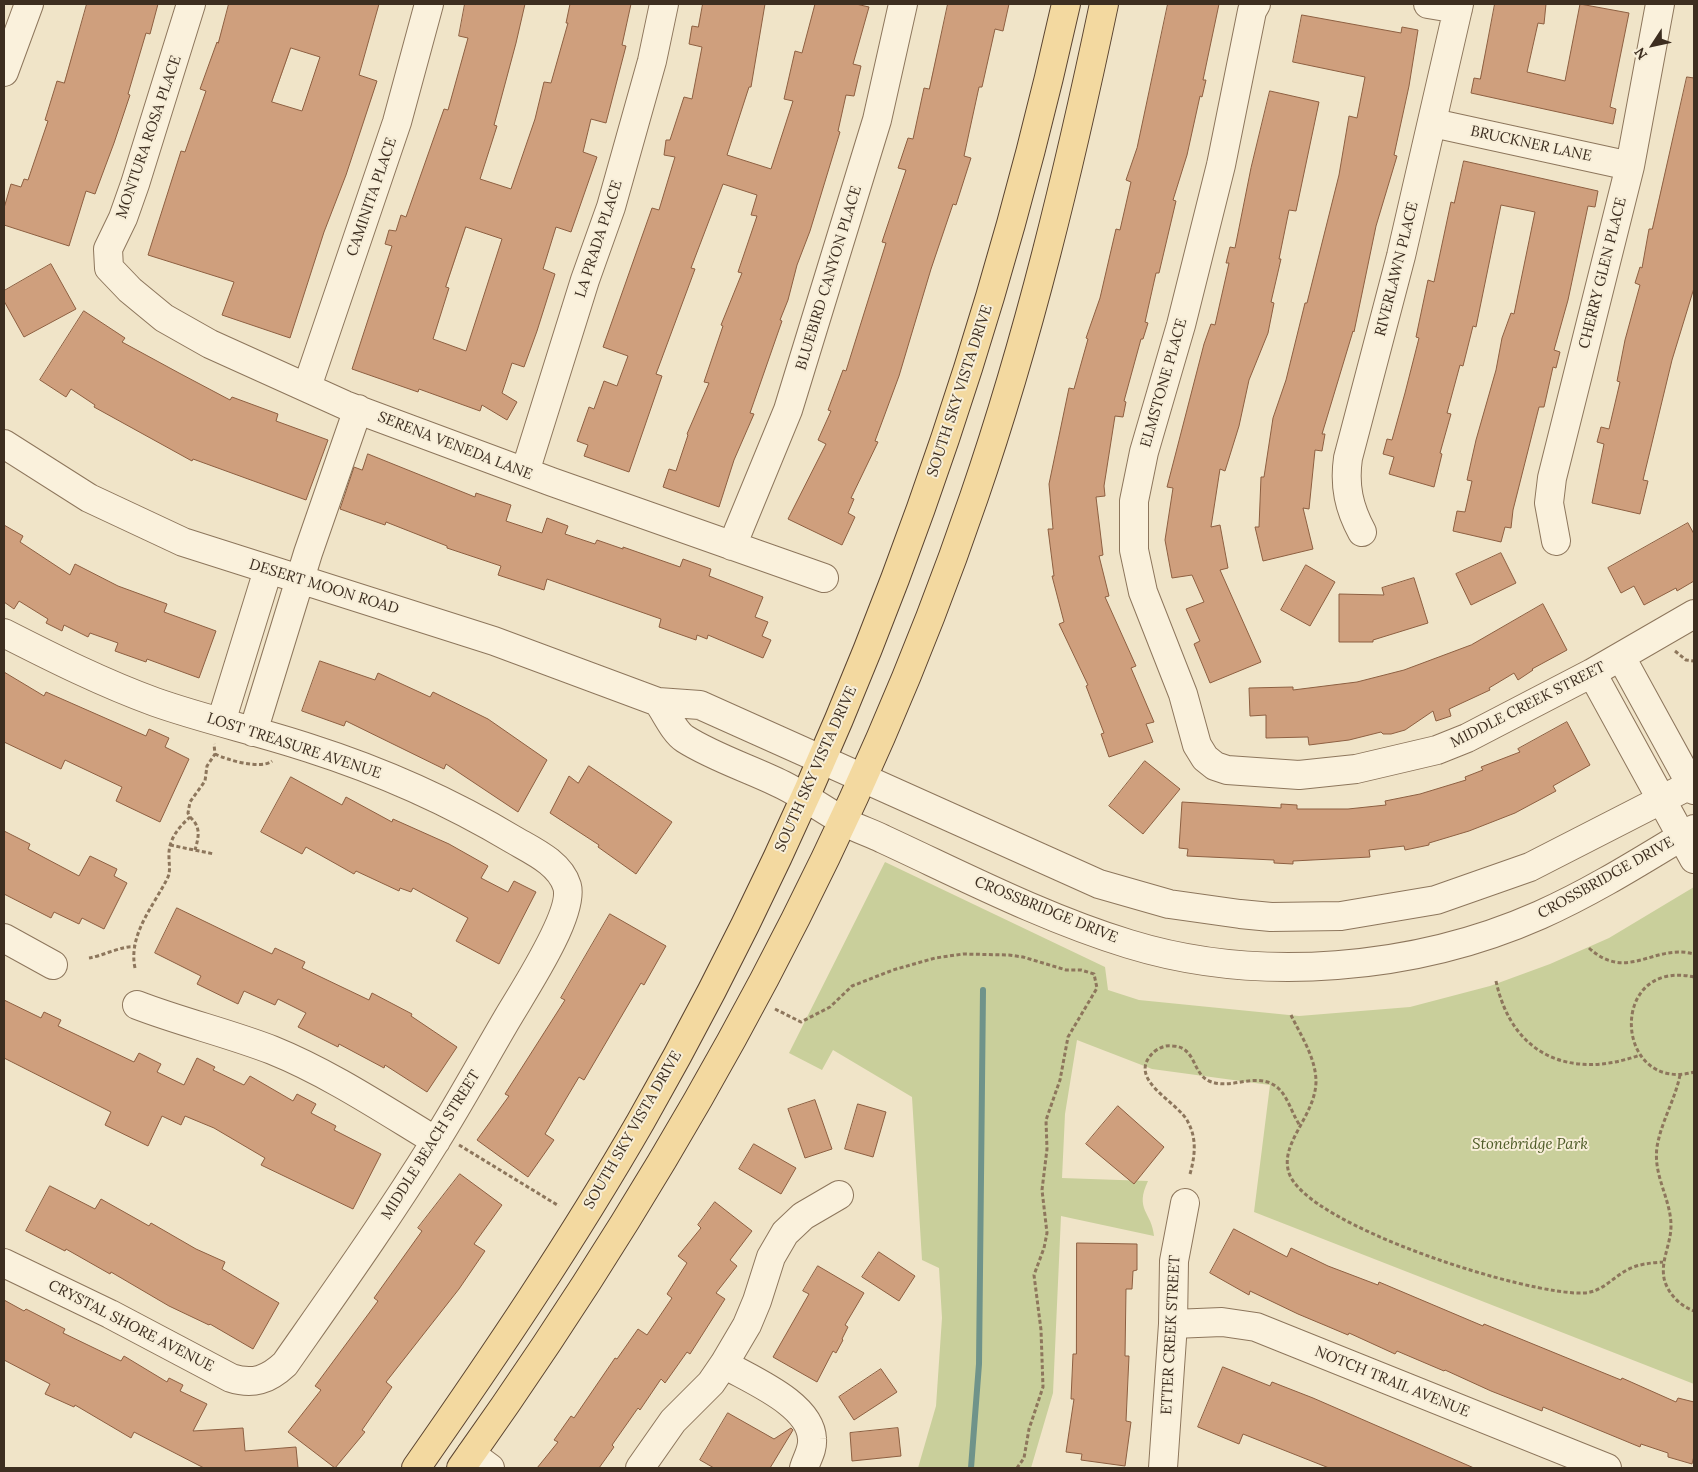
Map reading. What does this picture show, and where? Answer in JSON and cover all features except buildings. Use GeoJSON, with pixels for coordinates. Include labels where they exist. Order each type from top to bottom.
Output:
{"type":"FeatureCollection","features":[{"type":"Feature","properties":{"kind":"main road","name":"SOUTH SKY VISTA DRIVE"},"geometry":{"type":"LineString","coordinates":[[416,1468],[493,1356],[620,1156],[737,941],[806,797],[881,618],[958,401],[1019,195],[1066,4]]}},
{"type":"Feature","properties":{"kind":"main road"},"geometry":{"type":"LineString","coordinates":[[474,1464],[519,1384],[644,1192],[756,998],[845,822],[940,591],[999,422],[1047,251],[1104,4]]}},
{"type":"Feature","properties":{"kind":"street"},"geometry":{"type":"LineString","coordinates":[[4,72],[29,4]]}},
{"type":"Feature","properties":{"kind":"street","name":"MONTURA ROSA PLACE"},"geometry":{"type":"LineString","coordinates":[[109,268],[108,249],[123,218],[135,184],[191,4]]}},
{"type":"Feature","properties":{"kind":"street","name":"CAMINITA PLACE"},"geometry":{"type":"LineString","coordinates":[[307,387],[397,122],[428,4]]}},
{"type":"Feature","properties":{"kind":"street","name":"LA PRADA PLACE"},"geometry":{"type":"LineString","coordinates":[[525,472],[626,156],[652,61],[664,4]]}},
{"type":"Feature","properties":{"kind":"street","name":"BLUEBIRD CANYON PLACE"},"geometry":{"type":"LineString","coordinates":[[732,546],[788,410],[877,120],[902,4]]}},
{"type":"Feature","properties":{"kind":"street","name":"ELMSTONE PLACE"},"geometry":{"type":"LineString","coordinates":[[1205,758],[1197,745],[1182,694],[1143,592],[1134,550],[1134,500],[1144,452],[1181,325],[1221,165],[1252,11],[1256,4]]}},
{"type":"Feature","properties":{"kind":"street"},"geometry":{"type":"LineString","coordinates":[[1428,4],[1458,7]]}},
{"type":"Feature","properties":{"kind":"street","name":"CHERRY GLEN PLACE"},"geometry":{"type":"LineString","coordinates":[[1556,540],[1550,504],[1552,478],[1630,166],[1660,4]]}},
{"type":"Feature","properties":{"kind":"street","name":"RIVERLAWN PLACE"},"geometry":{"type":"LineString","coordinates":[[1362,532],[1348,502],[1346,472],[1348,458],[1401,256],[1458,7]]}},
{"type":"Feature","properties":{"kind":"street","name":"BRUCKNER LANE"},"geometry":{"type":"LineString","coordinates":[[1432,123],[1630,166]]}},
{"type":"Feature","properties":{"kind":"street","name":"SERENA VENEDA LANE"},"geometry":{"type":"LineString","coordinates":[[109,268],[130,290],[164,318],[210,344],[307,387],[358,409],[525,472],[824,578]]}},
{"type":"Feature","properties":{"kind":"street"},"geometry":{"type":"LineString","coordinates":[[253,732],[299,580],[358,409]]}},
{"type":"Feature","properties":{"kind":"street","name":"DESERT MOON ROAD"},"geometry":{"type":"LineString","coordinates":[[4,444],[89,498],[183,542],[494,641],[658,702],[700,705],[821,761]]}},
{"type":"Feature","properties":{"kind":"street"},"geometry":{"type":"LineString","coordinates":[[218,731],[268,570]]}},
{"type":"Feature","properties":{"kind":"street","name":"MIDDLE CREEK STREET"},"geometry":{"type":"LineString","coordinates":[[1205,758],[1215,766],[1227,770],[1299,775],[1384,764],[1437,750],[1467,738],[1592,673],[1694,614]]}},
{"type":"Feature","properties":{"kind":"street","name":"LOST TREASURE AVENUE"},"geometry":{"type":"LineString","coordinates":[[4,633],[79,670],[154,701],[218,731],[253,732],[309,748],[387,775],[433,796],[495,829],[550,862],[560,873],[567,886]]}},
{"type":"Feature","properties":{"kind":"street"},"geometry":{"type":"LineString","coordinates":[[821,761],[1099,884],[1168,904],[1271,917],[1341,916],[1436,900],[1530,866],[1661,799],[1693,786],[1621,657]]}},
{"type":"Feature","properties":{"kind":"street"},"geometry":{"type":"LineString","coordinates":[[241,658],[272,668]]}},
{"type":"Feature","properties":{"kind":"street"},"geometry":{"type":"LineString","coordinates":[[1592,673],[1661,799],[1690,841]]}},
{"type":"Feature","properties":{"kind":"street"},"geometry":{"type":"LineString","coordinates":[[658,702],[682,737],[806,797]]}},
{"type":"Feature","properties":{"kind":"street","name":"CROSSBRIDGE DRIVE"},"geometry":{"type":"LineString","coordinates":[[806,797],[845,822],[1046,913],[1104,936],[1173,955],[1255,966],[1295,967],[1370,962],[1401,957],[1503,929],[1564,904],[1690,841]]}},
{"type":"Feature","properties":{"kind":"street","name":"MIDDLE BEACH STREET"},"geometry":{"type":"LineString","coordinates":[[260,1381],[274,1375],[285,1364],[355,1264],[446,1142],[483,1062],[563,916],[568,901],[567,886]]}},
{"type":"Feature","properties":{"kind":"street"},"geometry":{"type":"LineString","coordinates":[[4,938],[53,965]]}},
{"type":"Feature","properties":{"kind":"street"},"geometry":{"type":"LineString","coordinates":[[137,1005],[178,1021],[272,1051],[446,1142]]}},
{"type":"Feature","properties":{"kind":"street"},"geometry":{"type":"LineString","coordinates":[[640,1468],[673,1421],[711,1382],[724,1364],[747,1324],[757,1301],[771,1257],[784,1233],[803,1216],[838,1195]]}},
{"type":"Feature","properties":{"kind":"street","name":"ETTER CREEK STREET"},"geometry":{"type":"LineString","coordinates":[[1163,1468],[1173,1324],[1174,1261],[1185,1203]]}},
{"type":"Feature","properties":{"kind":"street","name":"CRYSTAL SHORE AVENUE"},"geometry":{"type":"LineString","coordinates":[[4,1263],[110,1314],[231,1378],[245,1383],[260,1381]]}},
{"type":"Feature","properties":{"kind":"street","name":"NOTCH TRAIL AVENUE"},"geometry":{"type":"LineString","coordinates":[[1173,1324],[1222,1322],[1256,1327],[1607,1468]]}},
{"type":"Feature","properties":{"kind":"street"},"geometry":{"type":"LineString","coordinates":[[724,1364],[790,1403],[806,1418],[812,1437],[812,1446],[804,1468]]}},
{"type":"Feature","properties":{"kind":"path"},"geometry":{"type":"LineString","coordinates":[[1672,646],[1678,655],[1686,660],[1694,661]]}},
{"type":"Feature","properties":{"kind":"path"},"geometry":{"type":"LineString","coordinates":[[195,850],[199,834],[198,828],[188,813],[190,802],[203,786],[208,766],[215,754],[218,731]]}},
{"type":"Feature","properties":{"kind":"path"},"geometry":{"type":"LineString","coordinates":[[215,754],[226,760],[264,765],[276,758]]}},
{"type":"Feature","properties":{"kind":"path"},"geometry":{"type":"LineString","coordinates":[[135,968],[134,947],[150,907],[170,874],[170,845],[178,829],[190,817]]}},
{"type":"Feature","properties":{"kind":"path"},"geometry":{"type":"LineString","coordinates":[[170,845],[214,854]]}},
{"type":"Feature","properties":{"kind":"path"},"geometry":{"type":"LineString","coordinates":[[89,958],[108,954],[129,946],[134,947]]}},
{"type":"Feature","properties":{"kind":"path"},"geometry":{"type":"LineString","coordinates":[[1589,948],[1598,957],[1624,964],[1676,952],[1694,954]]}},
{"type":"Feature","properties":{"kind":"path"},"geometry":{"type":"LineString","coordinates":[[756,998],[801,1022],[830,1007],[852,986],[893,970],[934,958],[963,954],[1023,957],[1066,970],[1080,970],[1094,974],[1097,988],[1068,1037],[1060,1080],[1046,1120],[1047,1148],[1042,1190],[1047,1233],[1044,1248],[1034,1275],[1041,1330],[1042,1388],[1029,1429],[1024,1458],[1017,1468]]}},
{"type":"Feature","properties":{"kind":"path"},"geometry":{"type":"LineString","coordinates":[[1694,977],[1674,975],[1652,983],[1637,1000],[1630,1022],[1632,1039],[1640,1054],[1658,1069],[1680,1074],[1694,1072]]}},
{"type":"Feature","properties":{"kind":"path"},"geometry":{"type":"LineString","coordinates":[[1496,981],[1499,998],[1516,1028],[1539,1050],[1559,1060],[1594,1066],[1611,1064],[1640,1054]]}},
{"type":"Feature","properties":{"kind":"path"},"geometry":{"type":"LineString","coordinates":[[1292,1015],[1312,1057],[1315,1075],[1314,1095],[1301,1128],[1288,1148],[1286,1160],[1295,1185],[1323,1206],[1384,1239],[1445,1263],[1535,1287],[1584,1293],[1606,1286],[1637,1265],[1663,1262]]}},
{"type":"Feature","properties":{"kind":"path"},"geometry":{"type":"LineString","coordinates":[[1190,1174],[1195,1151],[1189,1123],[1176,1105],[1152,1087],[1146,1072],[1149,1059],[1160,1048],[1176,1046],[1183,1049],[1194,1059],[1200,1073],[1210,1081],[1229,1084],[1260,1080],[1269,1083],[1284,1095],[1301,1128]]}},
{"type":"Feature","properties":{"kind":"path"},"geometry":{"type":"LineString","coordinates":[[1680,1074],[1676,1095],[1659,1135],[1657,1168],[1671,1225],[1670,1239],[1663,1262],[1665,1282],[1670,1293],[1678,1302],[1694,1311]]}},
{"type":"Feature","properties":{"kind":"path"},"geometry":{"type":"LineString","coordinates":[[446,1142],[559,1206]]}},
{"type":"Feature","properties":{"kind":"green space","name":"Stonebridge Park"},"geometry":{"type":"Polygon","coordinates":[[[885,862],[1105,967],[1108,990],[1139,1000],[1299,1016],[1410,1007],[1490,986],[1550,964],[1609,938],[1694,887],[1694,1384],[1254,1212],[1270,1085],[1152,1069],[1077,1040],[1065,1114],[1062,1178],[1148,1181],[1144,1191],[1143,1205],[1153,1228],[1154,1236],[1061,1216],[1053,1393],[1031,1468],[918,1468],[936,1406],[942,1318],[939,1268],[922,1260],[912,1097],[833,1050],[822,1070],[789,1053],[885,862]]]}},
{"type":"Feature","properties":{"kind":"waterway"},"geometry":{"type":"LineString","coordinates":[[971,1468],[979,1364],[983,990]]}}]}
